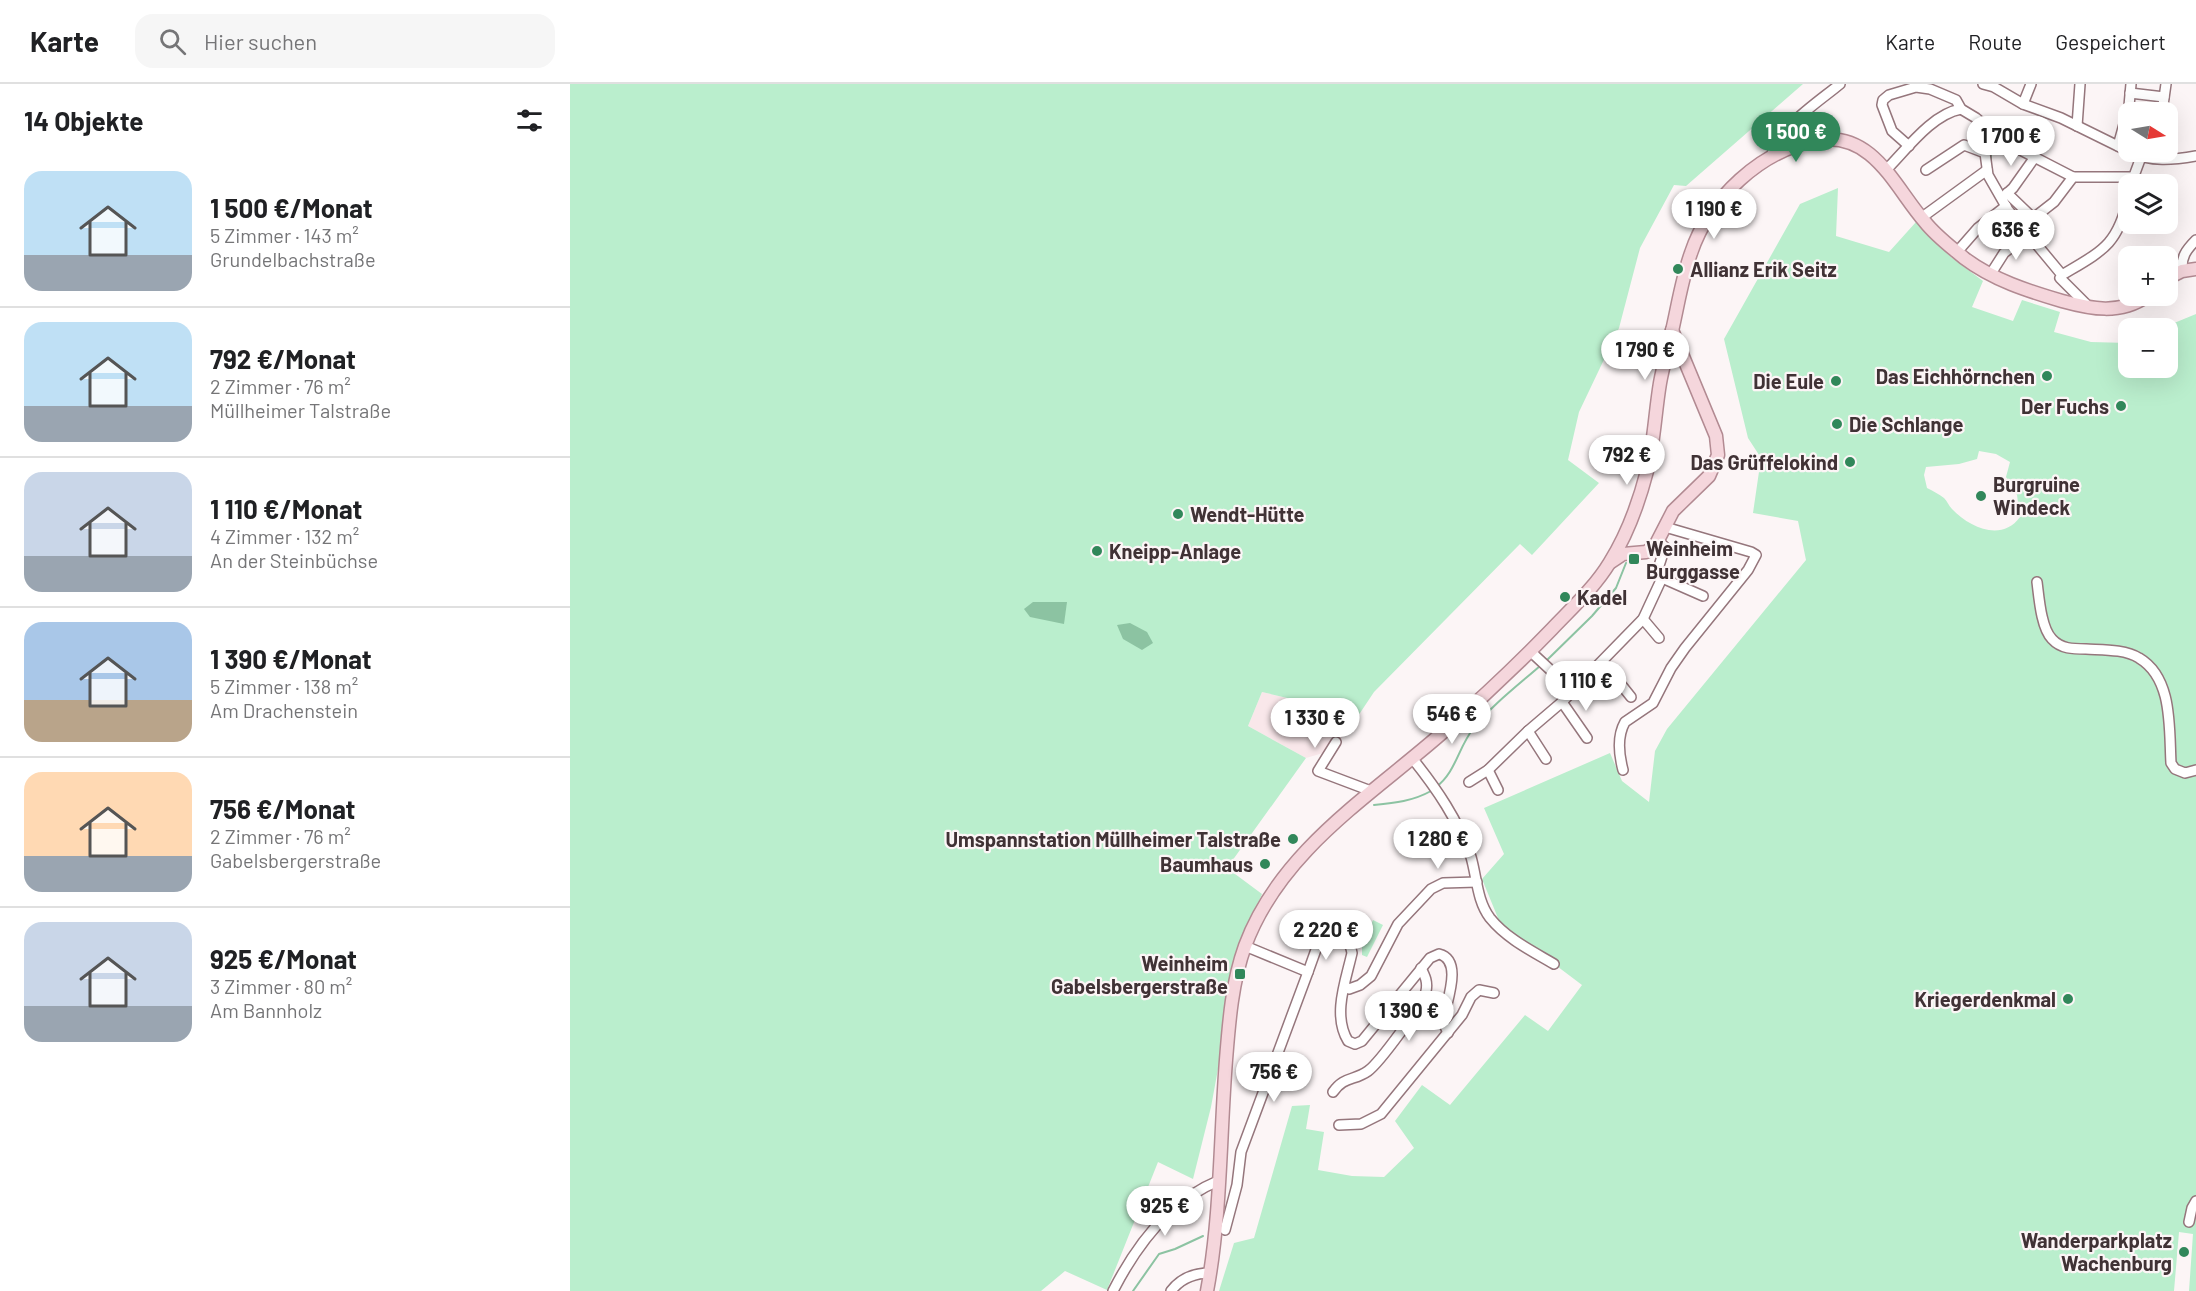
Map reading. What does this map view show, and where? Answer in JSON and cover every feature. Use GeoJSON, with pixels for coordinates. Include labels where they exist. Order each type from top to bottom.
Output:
{"type":"FeatureCollection","features":[{"type":"Feature","properties":{"kind":"main road"},"geometry":{"type":"LineString","coordinates":[[1610,563],[1628,528],[1646,476],[1664,365],[1691,252],[1715,209],[1732,188],[1772,157],[1809,142],[1835,140],[1862,148],[1886,170],[1921,218],[1957,252],[1990,275],[2007,283],[2091,308],[2126,306]]}},
{"type":"Feature","properties":{"kind":"main road"},"geometry":{"type":"LineString","coordinates":[[2178,274],[2196,269]]}},
{"type":"Feature","properties":{"kind":"main road"},"geometry":{"type":"LineString","coordinates":[[1207,1291],[1231,1005],[1245,946],[1254,927],[1279,882],[1304,852],[1371,791],[1445,730],[1530,651],[1577,603],[1618,556],[1649,551],[1658,541],[1678,505],[1709,476],[1718,455],[1716,436],[1672,330]]}},
{"type":"Feature","properties":{"kind":"main road"},"geometry":{"type":"LineString","coordinates":[[1664,365],[1685,360]]}},
{"type":"Feature","properties":{"kind":"main road"},"geometry":{"type":"LineString","coordinates":[[1621,541],[1629,553]]}},
{"type":"Feature","properties":{"kind":"street"},"geometry":{"type":"LineString","coordinates":[[1772,157],[1773,148],[1783,134],[1840,84]]}},
{"type":"Feature","properties":{"kind":"street"},"geometry":{"type":"LineString","coordinates":[[1983,84],[1994,86],[2023,104],[2118,146]]}},
{"type":"Feature","properties":{"kind":"street"},"geometry":{"type":"LineString","coordinates":[[2023,104],[2031,84]]}},
{"type":"Feature","properties":{"kind":"street"},"geometry":{"type":"LineString","coordinates":[[2077,126],[2080,84]]}},
{"type":"Feature","properties":{"kind":"street"},"geometry":{"type":"LineString","coordinates":[[2163,102],[2166,84]]}},
{"type":"Feature","properties":{"kind":"street"},"geometry":{"type":"LineString","coordinates":[[1909,147],[1892,131],[1882,105],[1885,98],[1922,87],[1956,100],[1961,110]]}},
{"type":"Feature","properties":{"kind":"street"},"geometry":{"type":"LineString","coordinates":[[2131,88],[2164,97]]}},
{"type":"Feature","properties":{"kind":"street"},"geometry":{"type":"LineString","coordinates":[[1886,170],[1939,117],[1952,111],[1961,110],[1976,118],[1989,129],[1996,142]]}},
{"type":"Feature","properties":{"kind":"street"},"geometry":{"type":"LineString","coordinates":[[1985,153],[1996,142],[2002,141],[2073,177],[2118,180]]}},
{"type":"Feature","properties":{"kind":"street"},"geometry":{"type":"LineString","coordinates":[[1926,170],[1964,144],[1985,153]]}},
{"type":"Feature","properties":{"kind":"street"},"geometry":{"type":"LineString","coordinates":[[1985,153],[1988,175],[2025,231],[2061,276],[2091,308]]}},
{"type":"Feature","properties":{"kind":"street"},"geometry":{"type":"LineString","coordinates":[[2178,159],[2196,156]]}},
{"type":"Feature","properties":{"kind":"street"},"geometry":{"type":"LineString","coordinates":[[1957,252],[2005,199],[2034,157]]}},
{"type":"Feature","properties":{"kind":"street"},"geometry":{"type":"LineString","coordinates":[[1921,218],[1988,170]]}},
{"type":"Feature","properties":{"kind":"street"},"geometry":{"type":"LineString","coordinates":[[1990,275],[2004,253],[2025,231],[2033,218],[2054,202],[2073,177]]}},
{"type":"Feature","properties":{"kind":"street"},"geometry":{"type":"LineString","coordinates":[[2005,199],[2013,201],[2033,218]]}},
{"type":"Feature","properties":{"kind":"street"},"geometry":{"type":"LineString","coordinates":[[2053,298],[2061,276],[2097,254],[2118,231]]}},
{"type":"Feature","properties":{"kind":"street"},"geometry":{"type":"LineString","coordinates":[[2182,272],[2181,261],[2184,253],[2196,240]]}},
{"type":"Feature","properties":{"kind":"street"},"geometry":{"type":"LineString","coordinates":[[1623,770],[1619,740],[1625,722],[1653,703],[1676,662],[1748,570],[1756,555],[1665,527]]}},
{"type":"Feature","properties":{"kind":"street"},"geometry":{"type":"LineString","coordinates":[[1658,541],[1665,547],[1658,569],[1662,578],[1703,596]]}},
{"type":"Feature","properties":{"kind":"street"},"geometry":{"type":"LineString","coordinates":[[1469,782],[1488,770],[1603,662],[1643,619],[1662,578]]}},
{"type":"Feature","properties":{"kind":"street"},"geometry":{"type":"LineString","coordinates":[[2037,582],[2046,629],[2049,637],[2056,643],[2070,649],[2112,650],[2139,657],[2158,675],[2166,701],[2171,763],[2175,769],[2185,773],[2196,770]]}},
{"type":"Feature","properties":{"kind":"street"},"geometry":{"type":"LineString","coordinates":[[1643,619],[1659,638]]}},
{"type":"Feature","properties":{"kind":"street"},"geometry":{"type":"LineString","coordinates":[[1530,651],[1573,691]]}},
{"type":"Feature","properties":{"kind":"street"},"geometry":{"type":"LineString","coordinates":[[1603,662],[1631,697]]}},
{"type":"Feature","properties":{"kind":"street"},"geometry":{"type":"LineString","coordinates":[[1562,702],[1587,738]]}},
{"type":"Feature","properties":{"kind":"street"},"geometry":{"type":"LineString","coordinates":[[1528,731],[1546,759]]}},
{"type":"Feature","properties":{"kind":"street"},"geometry":{"type":"LineString","coordinates":[[1336,742],[1318,771],[1371,791]]}},
{"type":"Feature","properties":{"kind":"street"},"geometry":{"type":"LineString","coordinates":[[1412,758],[1439,791],[1463,836],[1478,882],[1481,902],[1490,917],[1511,938],[1554,964]]}},
{"type":"Feature","properties":{"kind":"street"},"geometry":{"type":"LineString","coordinates":[[1488,770],[1498,790]]}},
{"type":"Feature","properties":{"kind":"street"},"geometry":{"type":"LineString","coordinates":[[1345,986],[1349,989],[1355,988],[1371,976],[1398,924],[1431,889],[1443,883],[1478,882]]}},
{"type":"Feature","properties":{"kind":"street"},"geometry":{"type":"LineString","coordinates":[[1225,1230],[1237,1185],[1241,1152],[1322,939],[1329,934],[1334,934],[1345,938],[1351,947],[1341,1008],[1342,1025],[1348,1041],[1359,1043],[1421,968],[1430,958],[1439,954],[1448,958],[1453,966],[1444,1017],[1448,1033]]}},
{"type":"Feature","properties":{"kind":"street"},"geometry":{"type":"LineString","coordinates":[[1245,946],[1308,972]]}},
{"type":"Feature","properties":{"kind":"street"},"geometry":{"type":"LineString","coordinates":[[1333,1092],[1344,1080],[1360,1075],[1374,1065],[1422,1002],[1427,988],[1426,978],[1421,968]]}},
{"type":"Feature","properties":{"kind":"street"},"geometry":{"type":"LineString","coordinates":[[1339,1125],[1361,1124],[1381,1114],[1462,1015],[1471,997],[1479,990],[1494,993]]}},
{"type":"Feature","properties":{"kind":"street"},"geometry":{"type":"LineString","coordinates":[[1220,1150],[1241,1152]]}},
{"type":"Feature","properties":{"kind":"street"},"geometry":{"type":"LineString","coordinates":[[1113,1291],[1128,1261],[1162,1219],[1201,1188],[1218,1181]]}},
{"type":"Feature","properties":{"kind":"street"},"geometry":{"type":"LineString","coordinates":[[2189,1222],[2196,1202]]}},
{"type":"Feature","properties":{"kind":"street"},"geometry":{"type":"LineString","coordinates":[[1171,1291],[1177,1283],[1191,1275],[1210,1273]]}},
{"type":"Feature","properties":{"kind":"shaded area"},"geometry":{"type":"Polygon","coordinates":[[[570,84],[1803,84],[1686,186],[1674,185],[1640,248],[1619,328],[1579,412],[1568,460],[1599,483],[1532,555],[1520,544],[1374,692],[1348,731],[1330,708],[1262,692],[1248,726],[1306,758],[1227,868],[1262,894],[1241,944],[1211,1107],[1193,1179],[1158,1162],[1107,1290],[1065,1271],[1041,1291],[570,1291],[570,84]]]}},
{"type":"Feature","properties":{"kind":"shaded area"},"geometry":{"type":"Polygon","coordinates":[[[1838,188],[1836,236],[1889,252],[1916,222],[1951,257],[1983,281],[1972,307],[2013,321],[2022,300],[2060,312],[2054,332],[2091,342],[2118,343],[2118,378],[2178,378],[2178,321],[2196,314],[2196,1291],[2189,1291],[2193,1234],[2179,1232],[2174,1291],[1219,1291],[1234,1243],[1254,1238],[1292,1106],[1310,1105],[1306,1129],[1324,1132],[1318,1170],[1352,1176],[1384,1177],[1414,1148],[1395,1121],[1422,1085],[1450,1105],[1525,1015],[1548,1031],[1582,985],[1500,923],[1482,879],[1504,854],[1484,808],[1610,753],[1622,781],[1649,802],[1655,751],[1667,729],[1806,560],[1798,521],[1753,513],[1761,458],[1748,438],[1724,339],[1800,204],[1838,188]],[[1979,451],[1977,459],[1959,464],[1926,467],[1924,475],[1927,488],[1944,498],[1959,516],[1968,522],[1986,530],[2004,529],[2013,525],[2020,517],[2017,495],[2006,477],[2010,462],[1996,454],[1979,451]]]}},
{"type":"Feature","properties":{"kind":"shaded area"},"geometry":{"type":"Polygon","coordinates":[[[1033,602],[1067,602],[1064,624],[1030,617],[1024,609],[1033,602]]]}},
{"type":"Feature","properties":{"kind":"shaded area"},"geometry":{"type":"Polygon","coordinates":[[[1130,623],[1147,632],[1153,643],[1142,650],[1123,639],[1117,625],[1130,623]]]}},
{"type":"Feature","properties":{"kind":"shaded area"},"geometry":{"type":"Polygon","coordinates":[[[1262,692],[1330,708],[1348,731],[1330,751],[1306,758],[1248,726],[1262,692]]]}},
{"type":"Feature","properties":{"kind":"shaded area"},"geometry":{"type":"Polygon","coordinates":[[[1373,920],[1383,925],[1367,957],[1362,955],[1362,944],[1373,920]]]}},
{"type":"Feature","properties":{"kind":"waterway"},"geometry":{"type":"LineString","coordinates":[[1991,151],[1991,166]]}},
{"type":"Feature","properties":{"kind":"waterway"},"geometry":{"type":"LineString","coordinates":[[2008,202],[2015,212]]}},
{"type":"Feature","properties":{"kind":"waterway"},"geometry":{"type":"LineString","coordinates":[[1545,662],[1592,616],[1616,588],[1626,563]]}},
{"type":"Feature","properties":{"kind":"waterway"},"geometry":{"type":"LineString","coordinates":[[1436,787],[1453,767],[1468,736],[1480,720],[1540,666]]}},
{"type":"Feature","properties":{"kind":"waterway"},"geometry":{"type":"LineString","coordinates":[[1374,805],[1411,799],[1431,791]]}},
{"type":"Feature","properties":{"kind":"waterway"},"geometry":{"type":"LineString","coordinates":[[1133,1291],[1159,1254],[1203,1236]]}},
{"type":"Feature","properties":{"kind":"place","name":"Allianz Erik Seitz"},"geometry":{"type":"Point","coordinates":[1678,269]}},
{"type":"Feature","properties":{"kind":"place","name":"Das Eichhörnchen"},"geometry":{"type":"Point","coordinates":[2047,376]}},
{"type":"Feature","properties":{"kind":"place","name":"Die Eule"},"geometry":{"type":"Point","coordinates":[1836,381]}},
{"type":"Feature","properties":{"kind":"place","name":"Der Fuchs"},"geometry":{"type":"Point","coordinates":[2121,406]}},
{"type":"Feature","properties":{"kind":"place","name":"Die Schlange"},"geometry":{"type":"Point","coordinates":[1837,424]}},
{"type":"Feature","properties":{"kind":"place","name":"Das Grüffelokind"},"geometry":{"type":"Point","coordinates":[1850,462]}},
{"type":"Feature","properties":{"kind":"place","name":"Burgruine Windeck"},"geometry":{"type":"Point","coordinates":[1981,496]}},
{"type":"Feature","properties":{"kind":"place","name":"Wendt-Hütte"},"geometry":{"type":"Point","coordinates":[1178,514]}},
{"type":"Feature","properties":{"kind":"place","name":"Kneipp-Anlage"},"geometry":{"type":"Point","coordinates":[1097,551]}},
{"type":"Feature","properties":{"kind":"place","name":"Weinheim Burggasse"},"geometry":{"type":"Point","coordinates":[1634,559]}},
{"type":"Feature","properties":{"kind":"place","name":"Kadel"},"geometry":{"type":"Point","coordinates":[1565,597]}},
{"type":"Feature","properties":{"kind":"place","name":"Umspannstation Müllheimer Talstraße"},"geometry":{"type":"Point","coordinates":[1293,839]}},
{"type":"Feature","properties":{"kind":"place","name":"Baumhaus"},"geometry":{"type":"Point","coordinates":[1265,864]}},
{"type":"Feature","properties":{"kind":"place","name":"Weinheim Gabelsbergerstraße"},"geometry":{"type":"Point","coordinates":[1240,974]}},
{"type":"Feature","properties":{"kind":"place","name":"Kriegerdenkmal"},"geometry":{"type":"Point","coordinates":[2068,999]}},
{"type":"Feature","properties":{"kind":"place","name":"Wanderparkplatz Wachenburg"},"geometry":{"type":"Point","coordinates":[2184,1252]}}]}
